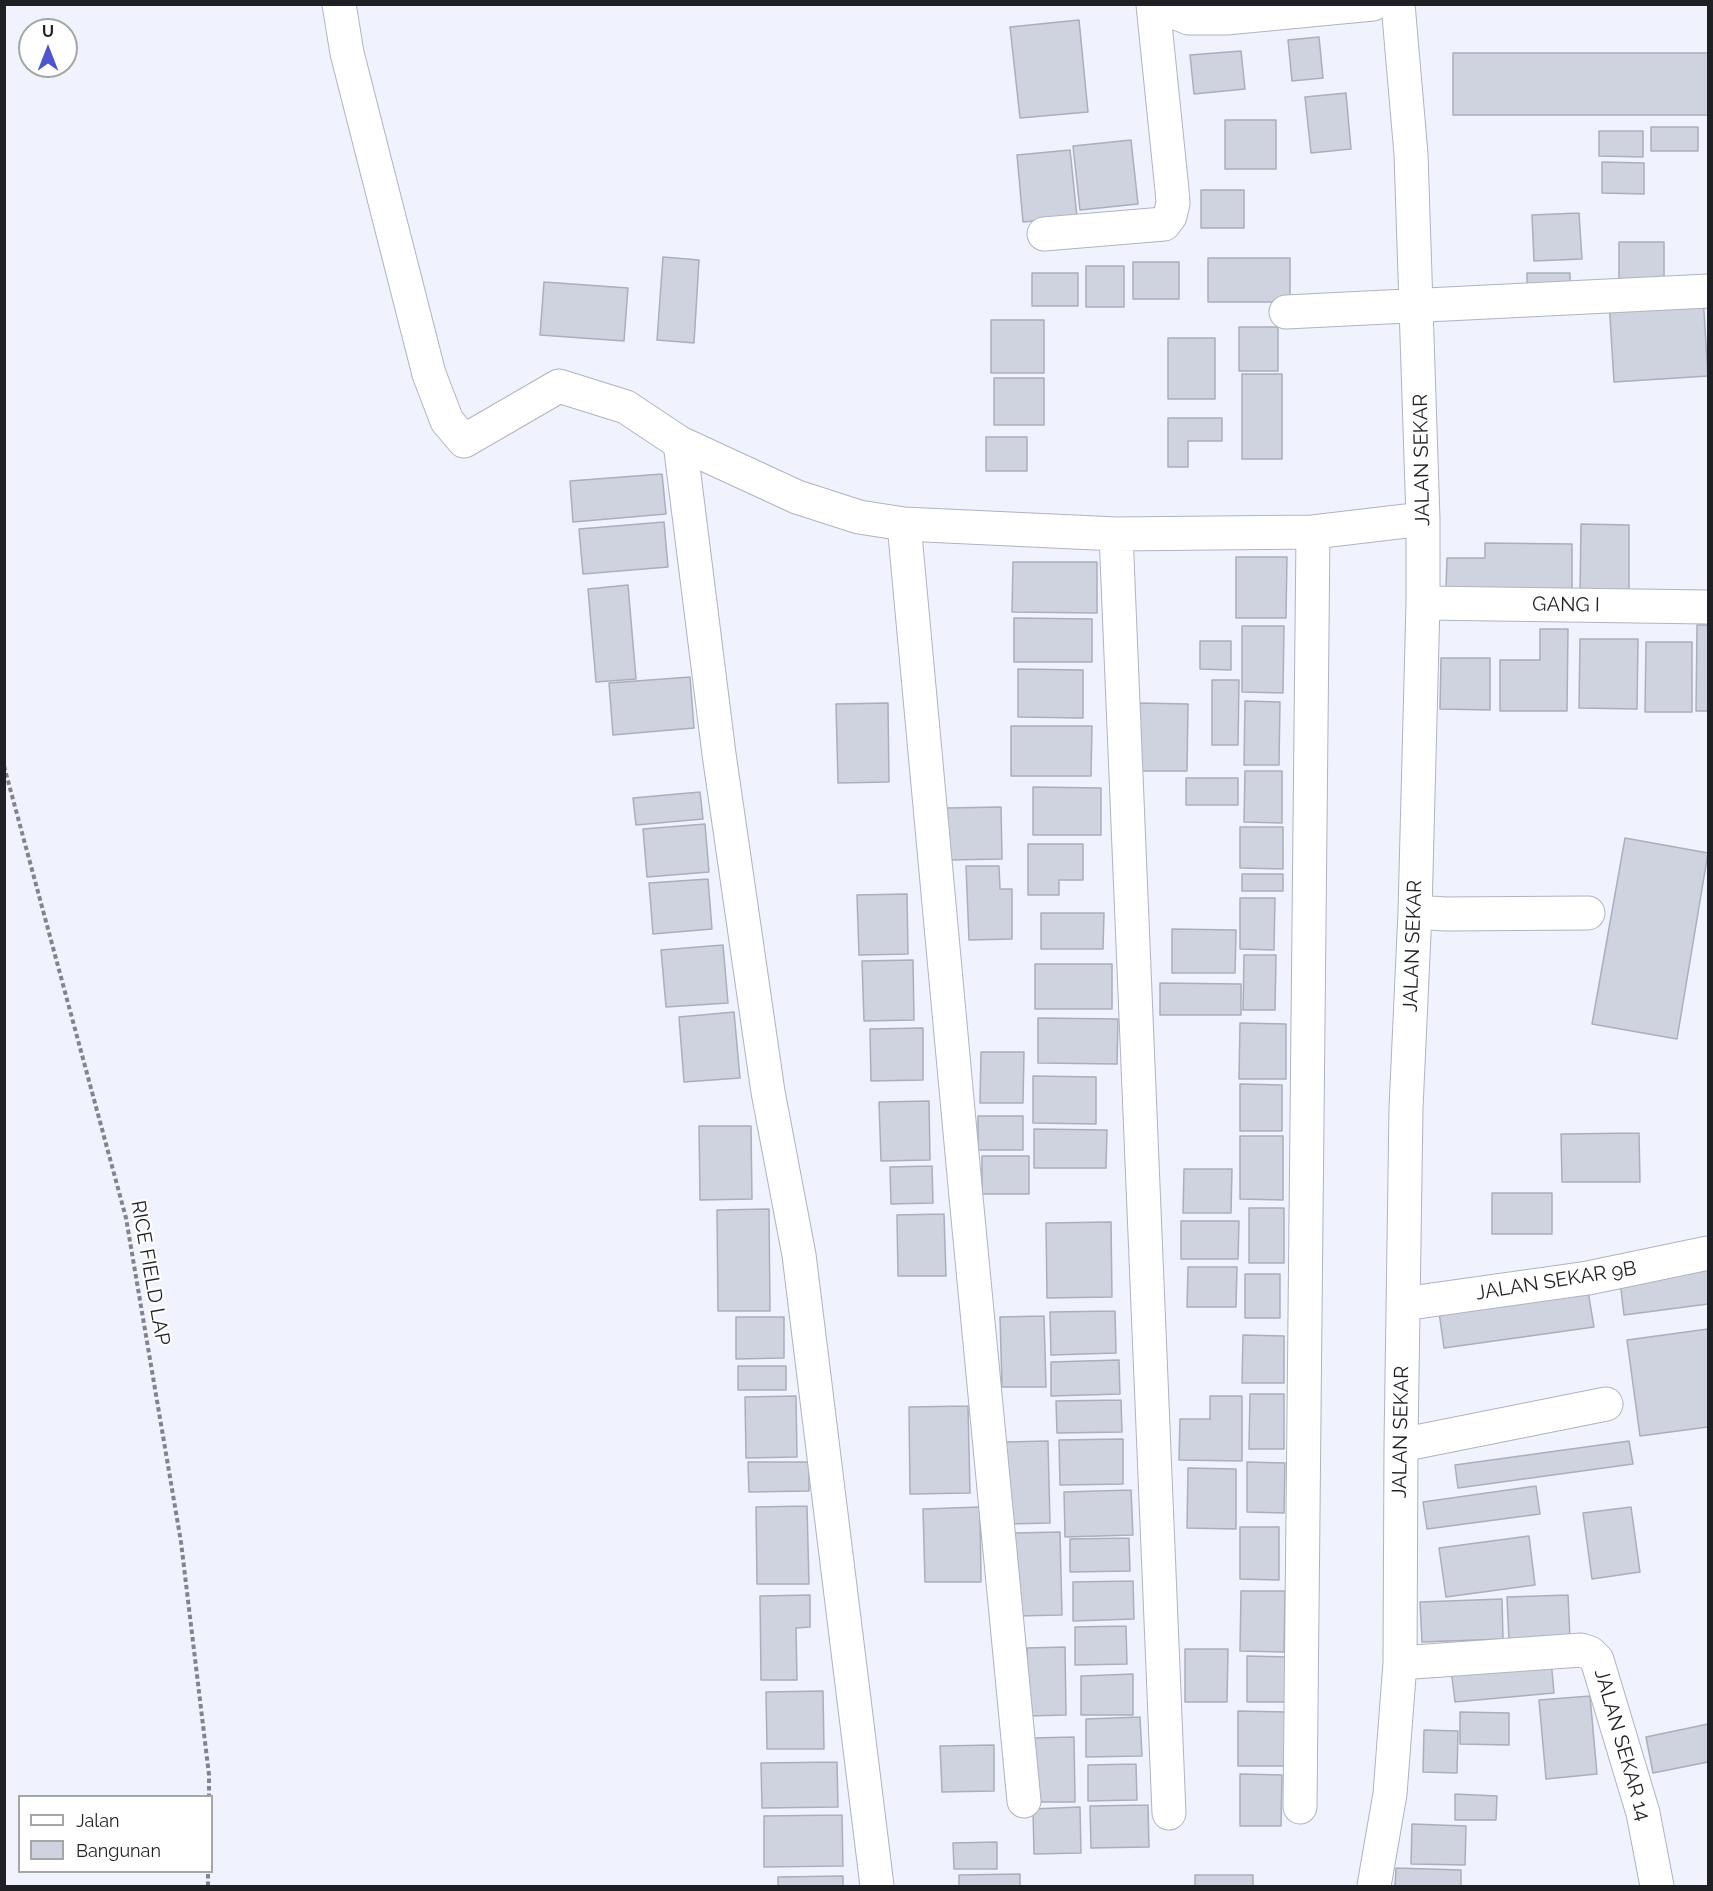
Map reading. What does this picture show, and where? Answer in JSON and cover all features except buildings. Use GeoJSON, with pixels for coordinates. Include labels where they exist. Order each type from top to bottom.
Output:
{"type":"FeatureCollection","features":[{"type":"Feature","properties":{"kind":"street"},"geometry":{"type":"LineString","coordinates":[[339,4],[347,53],[429,375],[447,422],[464,441],[559,386],[626,407],[680,443],[798,497],[859,517],[904,524],[1116,534],[1313,532],[1424,519]]}},
{"type":"Feature","properties":{"kind":"street"},"geometry":{"type":"LineString","coordinates":[[1044,234],[1164,224],[1170,216],[1173,203],[1172,190],[1153,5],[1189,18],[1226,18],[1373,4]]}},
{"type":"Feature","properties":{"kind":"street","name":"JALAN SEKAR"},"geometry":{"type":"LineString","coordinates":[[1374,1887],[1390,1794],[1400,1663],[1406,1108],[1415,912],[1424,603],[1418,307],[1411,154],[1398,4]]}},
{"type":"Feature","properties":{"kind":"street"},"geometry":{"type":"LineString","coordinates":[[1286,312],[1708,291]]}},
{"type":"Feature","properties":{"kind":"street"},"geometry":{"type":"LineString","coordinates":[[680,443],[719,754],[766,1081],[799,1255],[877,1887]]}},
{"type":"Feature","properties":{"kind":"street"},"geometry":{"type":"LineString","coordinates":[[904,524],[1024,1801]]}},
{"type":"Feature","properties":{"kind":"street"},"geometry":{"type":"LineString","coordinates":[[1300,1807],[1313,532]]}},
{"type":"Feature","properties":{"kind":"street"},"geometry":{"type":"LineString","coordinates":[[1116,534],[1169,1813]]}},
{"type":"Feature","properties":{"kind":"street","name":"GANG I"},"geometry":{"type":"LineString","coordinates":[[1424,603],[1708,608]]}},
{"type":"Feature","properties":{"kind":"street"},"geometry":{"type":"LineString","coordinates":[[1415,912],[1446,914],[1588,913]]}},
{"type":"Feature","properties":{"kind":"street","name":"JALAN SEKAR 9B"},"geometry":{"type":"LineString","coordinates":[[1403,1304],[1588,1278],[1708,1253]]}},
{"type":"Feature","properties":{"kind":"street"},"geometry":{"type":"LineString","coordinates":[[1401,1445],[1606,1404]]}},
{"type":"Feature","properties":{"kind":"street","name":"JALAN SEKAR 14"},"geometry":{"type":"LineString","coordinates":[[1400,1663],[1581,1650],[1590,1653],[1597,1660],[1643,1813],[1657,1887]]}},
{"type":"Feature","properties":{"kind":"path","name":"RICE FIELD LAP"},"geometry":{"type":"LineString","coordinates":[[4,766],[126,1218],[181,1542],[209,1775],[209,1795]]}}]}
